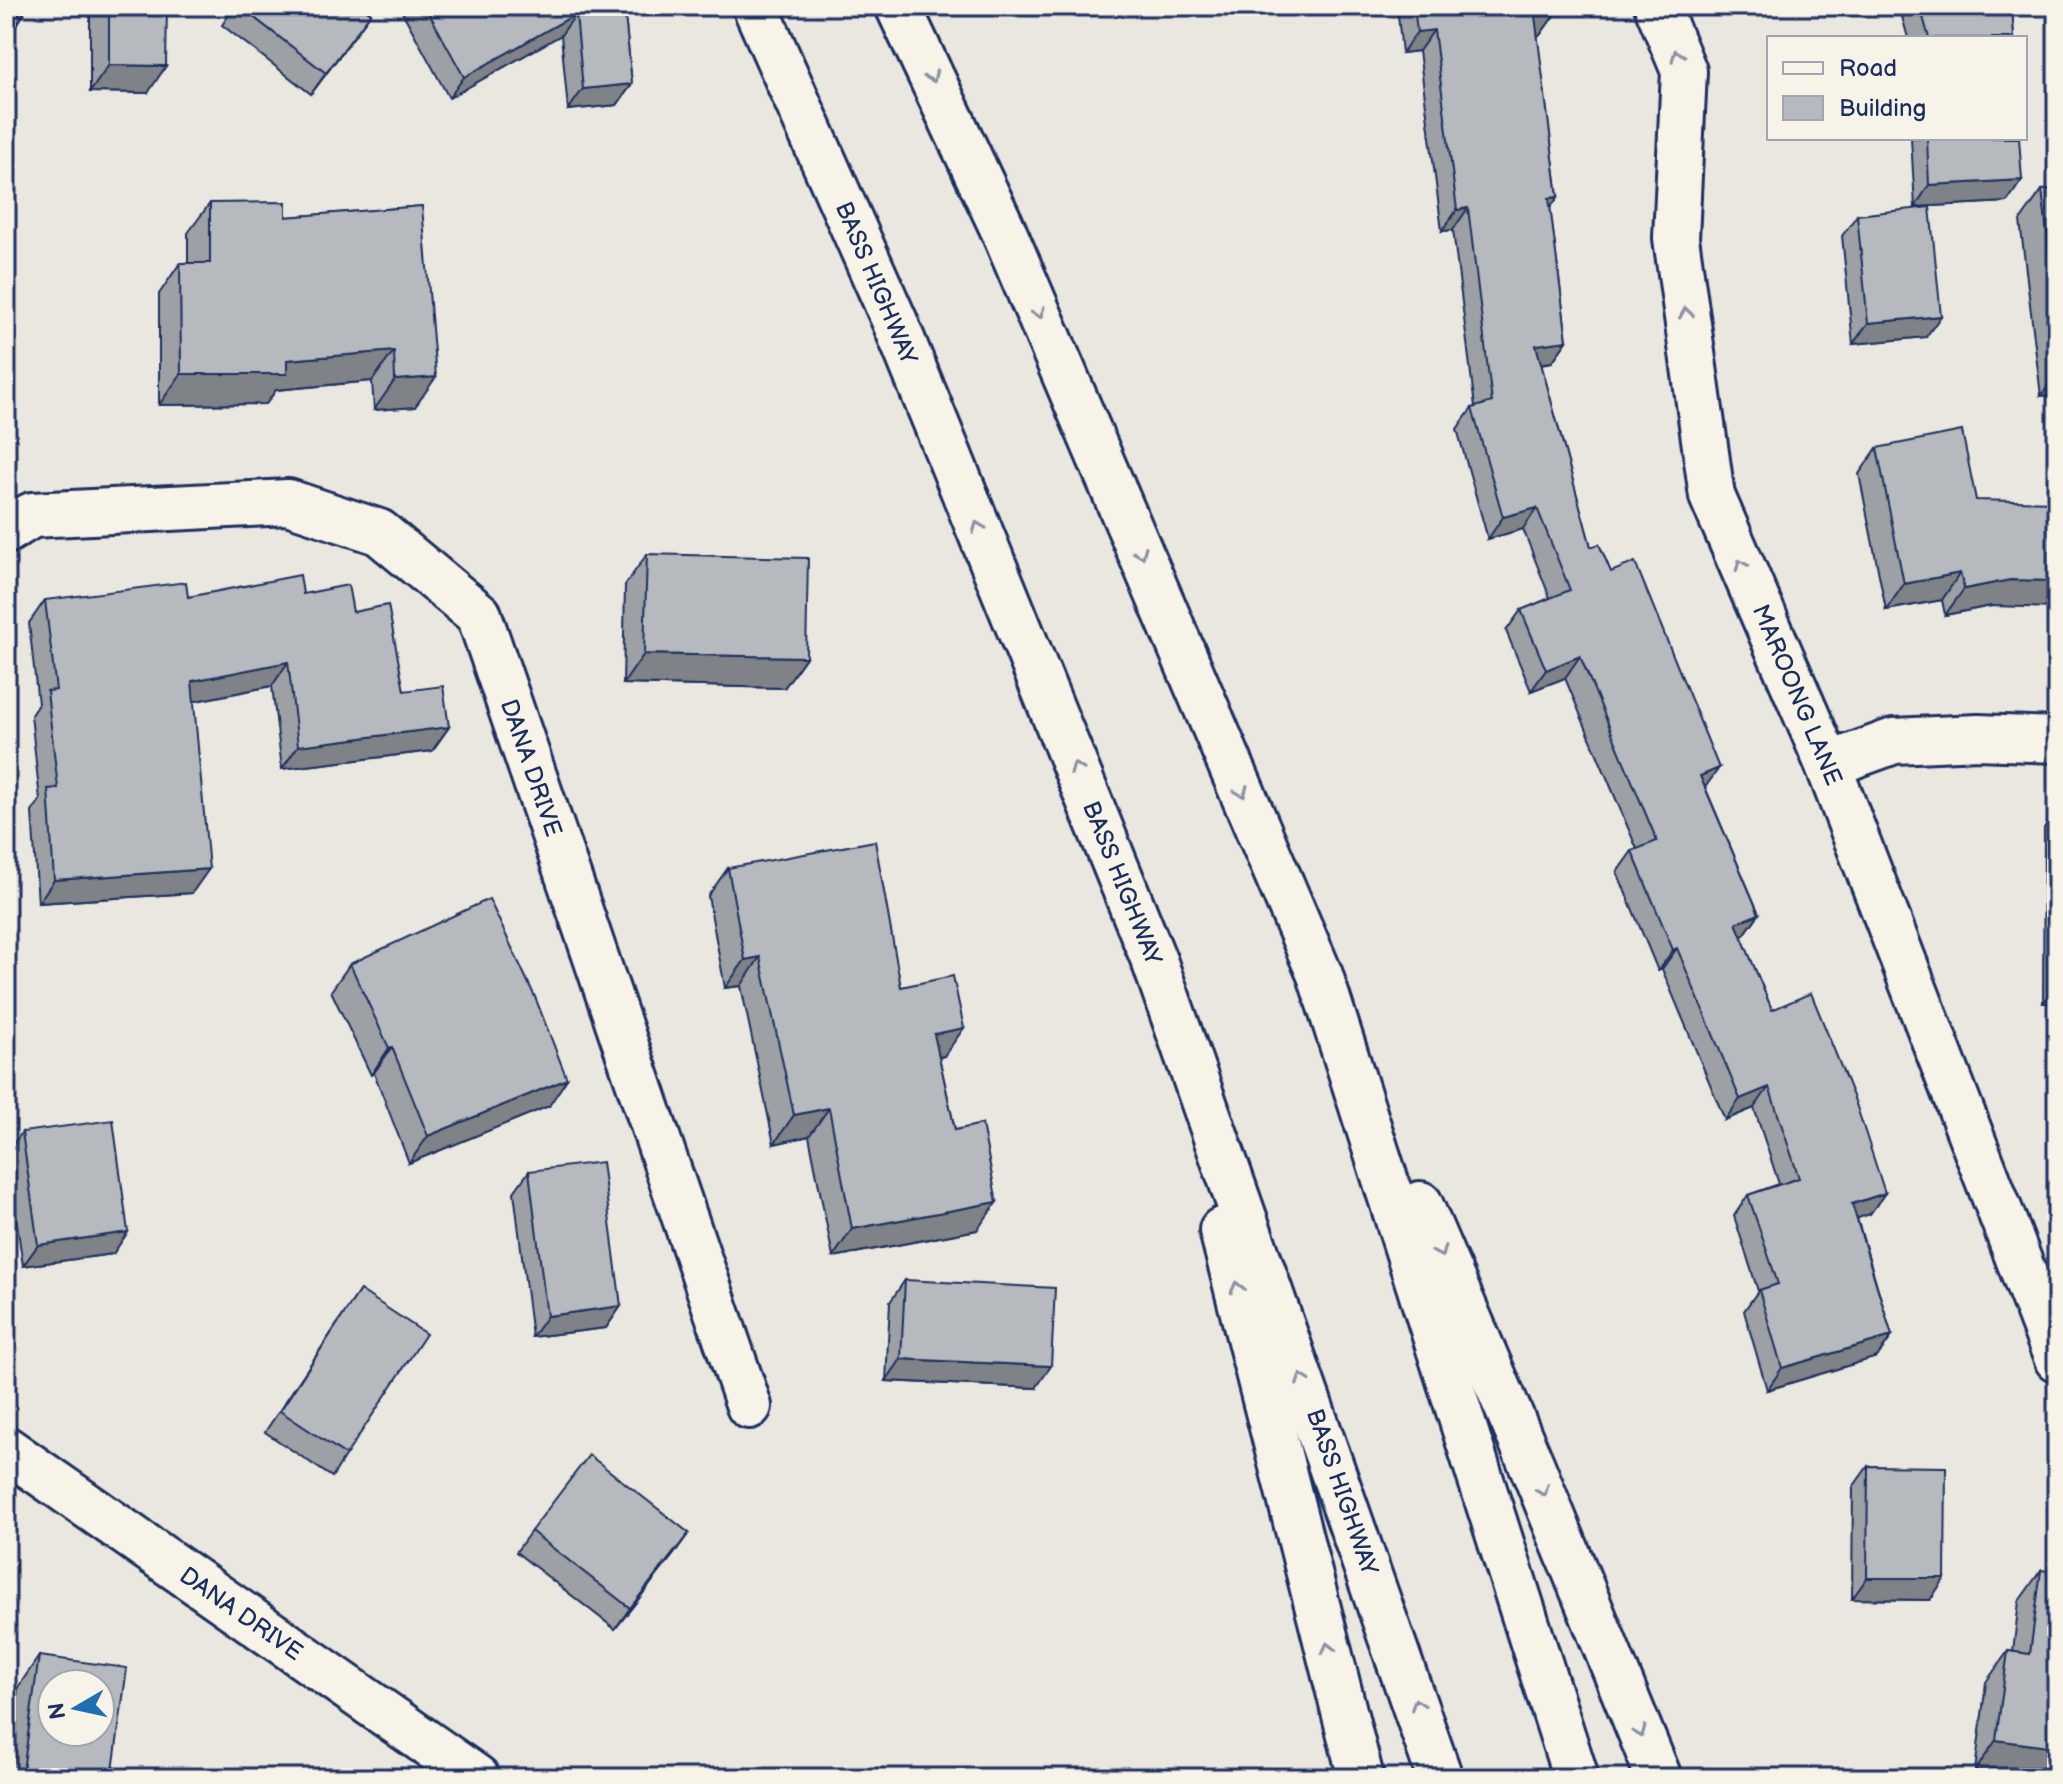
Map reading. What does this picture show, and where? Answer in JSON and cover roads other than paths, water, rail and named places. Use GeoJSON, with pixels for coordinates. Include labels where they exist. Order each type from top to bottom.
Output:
{"type":"FeatureCollection","features":[{"type":"Feature","properties":{"kind":"main road","name":"BASS HIGHWAY"},"geometry":{"type":"LineString","coordinates":[[755,6],[895,322],[1155,963],[1440,1778]]}},
{"type":"Feature","properties":{"kind":"main road"},"geometry":{"type":"LineString","coordinates":[[898,6],[1007,239],[1533,1468],[1659,1778]]}},
{"type":"Feature","properties":{"kind":"main road","name":"MAROONG LANE"},"geometry":{"type":"LineString","coordinates":[[1657,6],[1684,71],[1676,238],[1712,496],[1828,765],[2057,1359]]}},
{"type":"Feature","properties":{"kind":"main road","name":"DANA DRIVE"},"geometry":{"type":"LineString","coordinates":[[6,531],[32,515],[288,502],[379,532],[479,615],[749,1406]]}},
{"type":"Feature","properties":{"kind":"main road"},"geometry":{"type":"LineString","coordinates":[[1828,765],[1894,741],[1978,737],[2057,740]]}},
{"type":"Feature","properties":{"kind":"main road"},"geometry":{"type":"LineString","coordinates":[[1155,963],[1361,1778]]}},
{"type":"Feature","properties":{"kind":"main road"},"geometry":{"type":"LineString","coordinates":[[1320,975],[1576,1778]]}},
{"type":"Feature","properties":{"kind":"main road","name":"DANA DRIVE"},"geometry":{"type":"LineString","coordinates":[[6,1449],[477,1778]]}}]}
